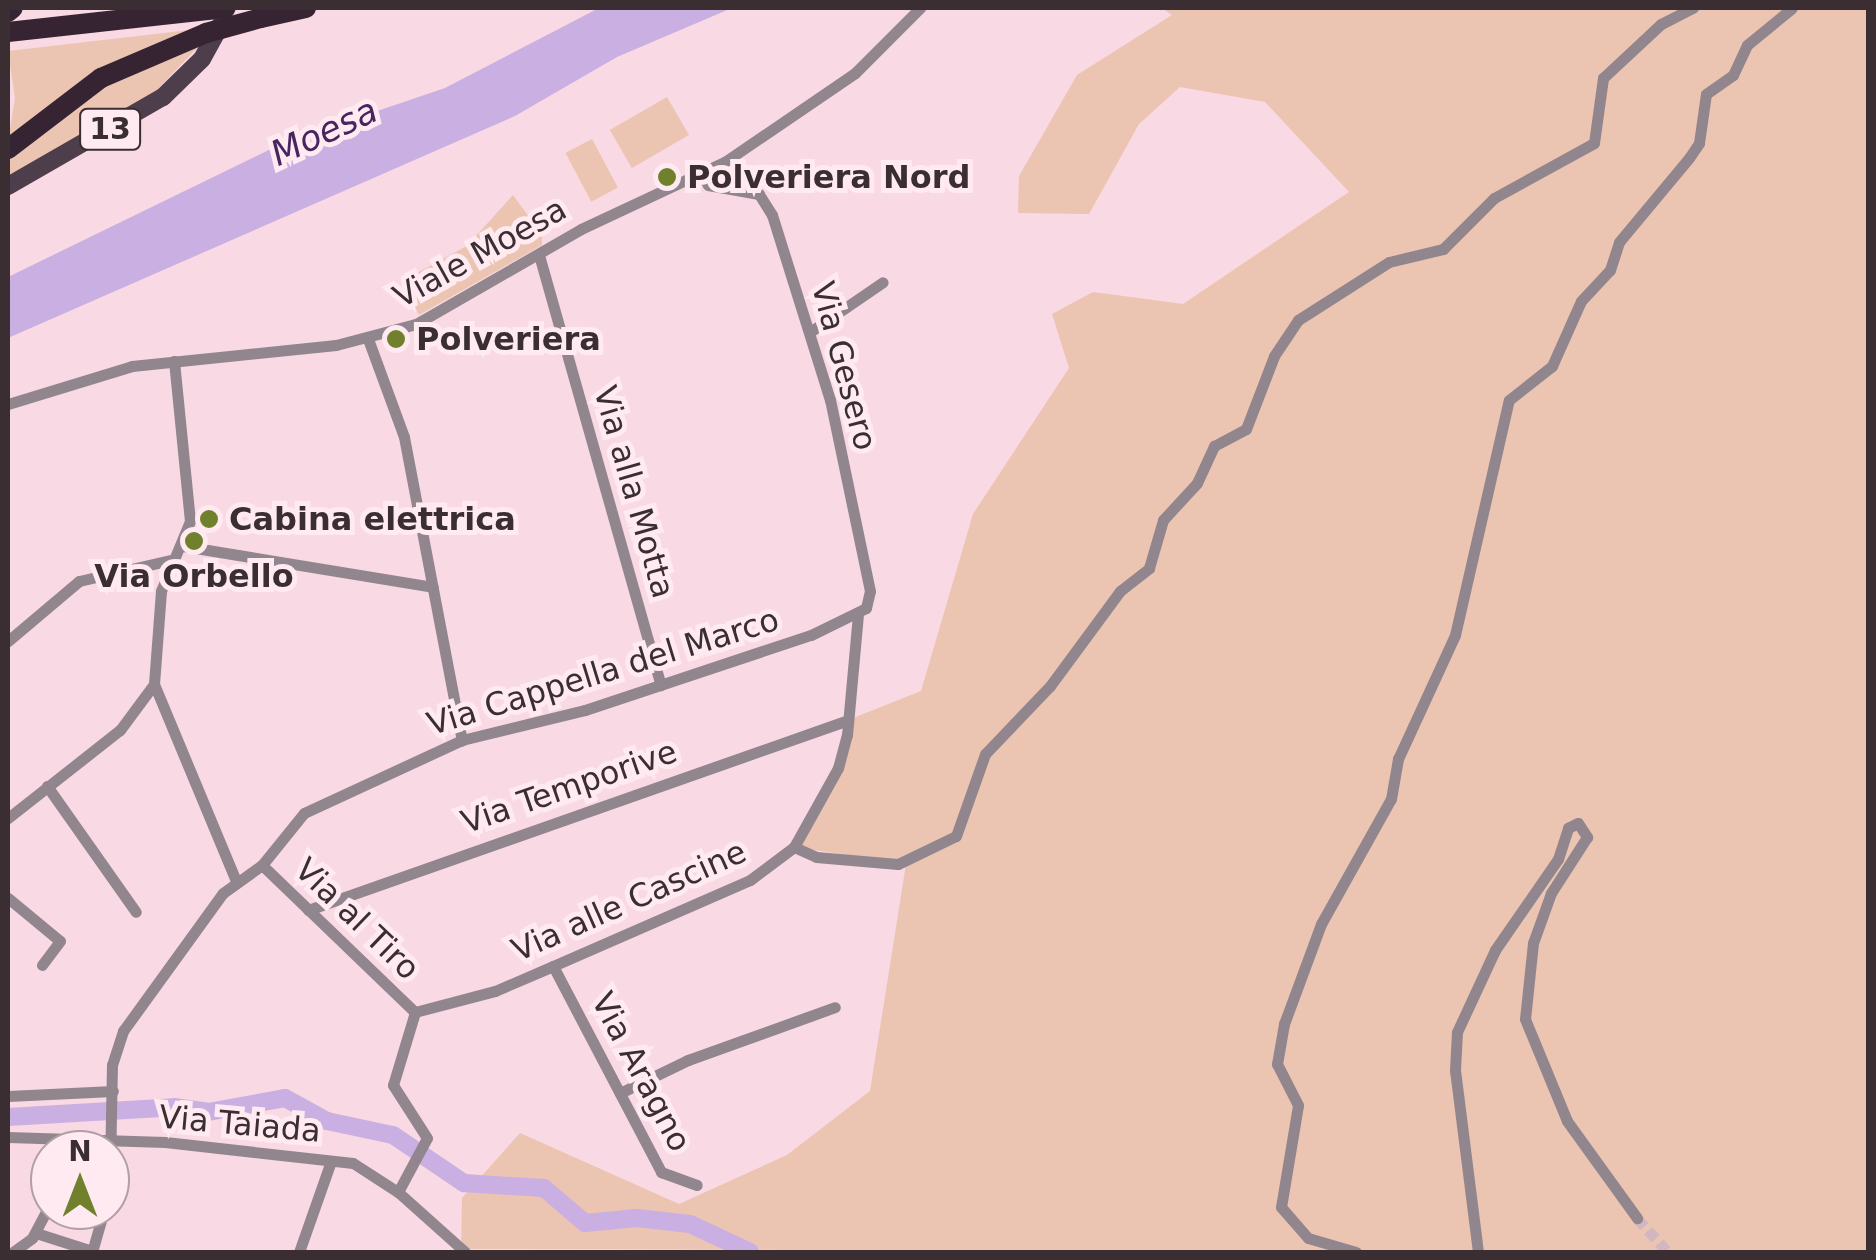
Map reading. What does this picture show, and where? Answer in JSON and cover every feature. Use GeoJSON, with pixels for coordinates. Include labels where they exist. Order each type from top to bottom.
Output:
{"type":"FeatureCollection","features":[{"type":"Feature","properties":{"kind":"highway"},"geometry":{"type":"LineString","coordinates":[[8,32],[306,8]]}},
{"type":"Feature","properties":{"kind":"highway"},"geometry":{"type":"LineString","coordinates":[[8,41],[217,15]]}},
{"type":"Feature","properties":{"kind":"highway"},"geometry":{"type":"LineString","coordinates":[[8,148],[101,78],[217,15]]}},
{"type":"Feature","properties":{"kind":"main road","name":"13"},"geometry":{"type":"LineString","coordinates":[[8,186],[163,97],[202,59],[217,15]]}},
{"type":"Feature","properties":{"kind":"street","name":"Viale Moesa"},"geometry":{"type":"LineString","coordinates":[[8,404],[114,371],[368,339],[436,316],[539,255],[702,174],[854,73],[920,8]]}},
{"type":"Feature","properties":{"kind":"street"},"geometry":{"type":"LineString","coordinates":[[794,847],[816,857],[898,864],[956,836],[985,754],[1050,686],[1120,591],[1148,568],[1162,520],[1197,484],[1214,446],[1246,429],[1274,356],[1298,320],[1388,262],[1443,249],[1494,198],[1594,143],[1603,78],[1661,24],[1693,8]]}},
{"type":"Feature","properties":{"kind":"street"},"geometry":{"type":"LineString","coordinates":[[1356,1252],[1308,1238],[1281,1207],[1298,1106],[1277,1064],[1284,1024],[1321,924],[1391,800],[1402,749],[1455,636],[1510,400],[1552,366],[1582,300],[1610,270],[1619,242],[1689,158],[1699,142],[1706,94],[1733,75],[1748,46],[1792,8]]}},
{"type":"Feature","properties":{"kind":"street","name":"Via Gesero"},"geometry":{"type":"LineString","coordinates":[[702,174],[708,186],[747,190],[767,202],[810,332],[870,591],[858,615]]}},
{"type":"Feature","properties":{"kind":"street","name":"Via alla Motta"},"geometry":{"type":"LineString","coordinates":[[539,255],[661,685]]}},
{"type":"Feature","properties":{"kind":"street"},"geometry":{"type":"LineString","coordinates":[[810,332],[883,282]]}},
{"type":"Feature","properties":{"kind":"street"},"geometry":{"type":"LineString","coordinates":[[368,339],[404,437],[462,740]]}},
{"type":"Feature","properties":{"kind":"street"},"geometry":{"type":"LineString","coordinates":[[115,1130],[113,1057],[123,1031],[231,885],[154,684],[154,626],[175,558],[183,546],[190,510],[174,361]]}},
{"type":"Feature","properties":{"kind":"street"},"geometry":{"type":"LineString","coordinates":[[183,546],[433,587]]}},
{"type":"Feature","properties":{"kind":"street"},"geometry":{"type":"LineString","coordinates":[[8,641],[79,581],[175,558]]}},
{"type":"Feature","properties":{"kind":"street","name":"Via alle Cascine"},"geometry":{"type":"LineString","coordinates":[[415,1012],[495,990],[553,966],[750,880],[794,847],[838,768],[848,720],[858,615]]}},
{"type":"Feature","properties":{"kind":"street","name":"Via Cappella del Marco"},"geometry":{"type":"LineString","coordinates":[[231,885],[262,865],[312,807],[462,740],[661,685],[858,615]]}},
{"type":"Feature","properties":{"kind":"street"},"geometry":{"type":"LineString","coordinates":[[8,818],[120,730],[154,684]]}},
{"type":"Feature","properties":{"kind":"street","name":"Via Temporive"},"geometry":{"type":"LineString","coordinates":[[308,910],[848,720]]}},
{"type":"Feature","properties":{"kind":"street"},"geometry":{"type":"LineString","coordinates":[[47,786],[136,912]]}},
{"type":"Feature","properties":{"kind":"street"},"geometry":{"type":"LineString","coordinates":[[1478,1252],[1455,1070],[1458,1032],[1495,950],[1558,859],[1568,828],[1578,823],[1587,837],[1552,893],[1533,944],[1525,1018],[1566,1121],[1638,1218]]}},
{"type":"Feature","properties":{"kind":"street","name":"Via al Tiro"},"geometry":{"type":"LineString","coordinates":[[262,865],[415,1012]]}},
{"type":"Feature","properties":{"kind":"street"},"geometry":{"type":"LineString","coordinates":[[8,898],[60,941],[42,965]]}},
{"type":"Feature","properties":{"kind":"street","name":"Via Aragno"},"geometry":{"type":"LineString","coordinates":[[553,966],[661,1172],[697,1185]]}},
{"type":"Feature","properties":{"kind":"street"},"geometry":{"type":"LineString","coordinates":[[620,1093],[688,1060],[835,1006]]}},
{"type":"Feature","properties":{"kind":"street"},"geometry":{"type":"LineString","coordinates":[[398,1192],[428,1138],[393,1085],[415,1012]]}},
{"type":"Feature","properties":{"kind":"street"},"geometry":{"type":"LineString","coordinates":[[8,1096],[113,1094]]}},
{"type":"Feature","properties":{"kind":"street","name":"Via Taiada"},"geometry":{"type":"LineString","coordinates":[[130,1145],[164,1142],[331,1160],[367,1168],[461,1251]]}},
{"type":"Feature","properties":{"kind":"street"},"geometry":{"type":"LineString","coordinates":[[300,1252],[331,1160]]}},
{"type":"Feature","properties":{"kind":"street"},"geometry":{"type":"LineString","coordinates":[[13,1252],[37,1230]]}},
{"type":"Feature","properties":{"kind":"street"},"geometry":{"type":"LineString","coordinates":[[36,1233],[92,1252]]}},
{"type":"Feature","properties":{"kind":"shaded area"},"geometry":{"type":"Polygon","coordinates":[[[1162,8],[1868,8],[1868,1252],[461,1249],[462,1198],[520,1133],[679,1204],[787,1155],[870,1091],[906,864],[794,847],[838,768],[848,720],[921,691],[973,514],[1069,368],[1052,314],[1093,292],[1183,304],[1349,192],[1265,102],[1180,87],[1139,124],[1089,214],[1018,213],[1019,176],[1077,75],[1172,15],[1162,8]]]}},
{"type":"Feature","properties":{"kind":"shaded area"},"geometry":{"type":"Polygon","coordinates":[[[198,29],[8,141],[15,98],[8,51],[198,29]]]}},
{"type":"Feature","properties":{"kind":"shaded area"},"geometry":{"type":"Polygon","coordinates":[[[203,42],[152,95],[8,176],[8,159],[108,83],[203,42]]]}},
{"type":"Feature","properties":{"kind":"shaded area"},"geometry":{"type":"Polygon","coordinates":[[[667,97],[689,135],[632,168],[610,130],[667,97]]]}},
{"type":"Feature","properties":{"kind":"shaded area"},"geometry":{"type":"Polygon","coordinates":[[[592,139],[618,188],[591,202],[566,153],[592,139]]]}},
{"type":"Feature","properties":{"kind":"shaded area"},"geometry":{"type":"Polygon","coordinates":[[[513,195],[542,235],[542,245],[419,315],[402,281],[467,246],[513,195]]]}},
{"type":"Feature","properties":{"kind":"water","name":"Moesa"},"geometry":{"type":"Polygon","coordinates":[[[599,8],[732,8],[617,57],[515,116],[8,338],[8,277],[283,143],[445,88],[599,8]]]}},
{"type":"Feature","properties":{"kind":"waterway"},"geometry":{"type":"LineString","coordinates":[[8,1117],[174,1107],[208,1112],[285,1098],[327,1121],[393,1135],[464,1183],[544,1188],[585,1223],[637,1218],[690,1224],[750,1252]]}},
{"type":"Feature","properties":{"kind":"tunnel"},"geometry":{"type":"LineString","coordinates":[[1637,1218],[1668,1252]]}},
{"type":"Feature","properties":{"kind":"place","name":"Polveriera Nord"},"geometry":{"type":"Point","coordinates":[667,177]}},
{"type":"Feature","properties":{"kind":"place","name":"Polveriera"},"geometry":{"type":"Point","coordinates":[396,339]}},
{"type":"Feature","properties":{"kind":"place","name":"Cabina elettrica"},"geometry":{"type":"Point","coordinates":[209,519]}},
{"type":"Feature","properties":{"kind":"place","name":"Via Orbello"},"geometry":{"type":"Point","coordinates":[194,541]}}]}
